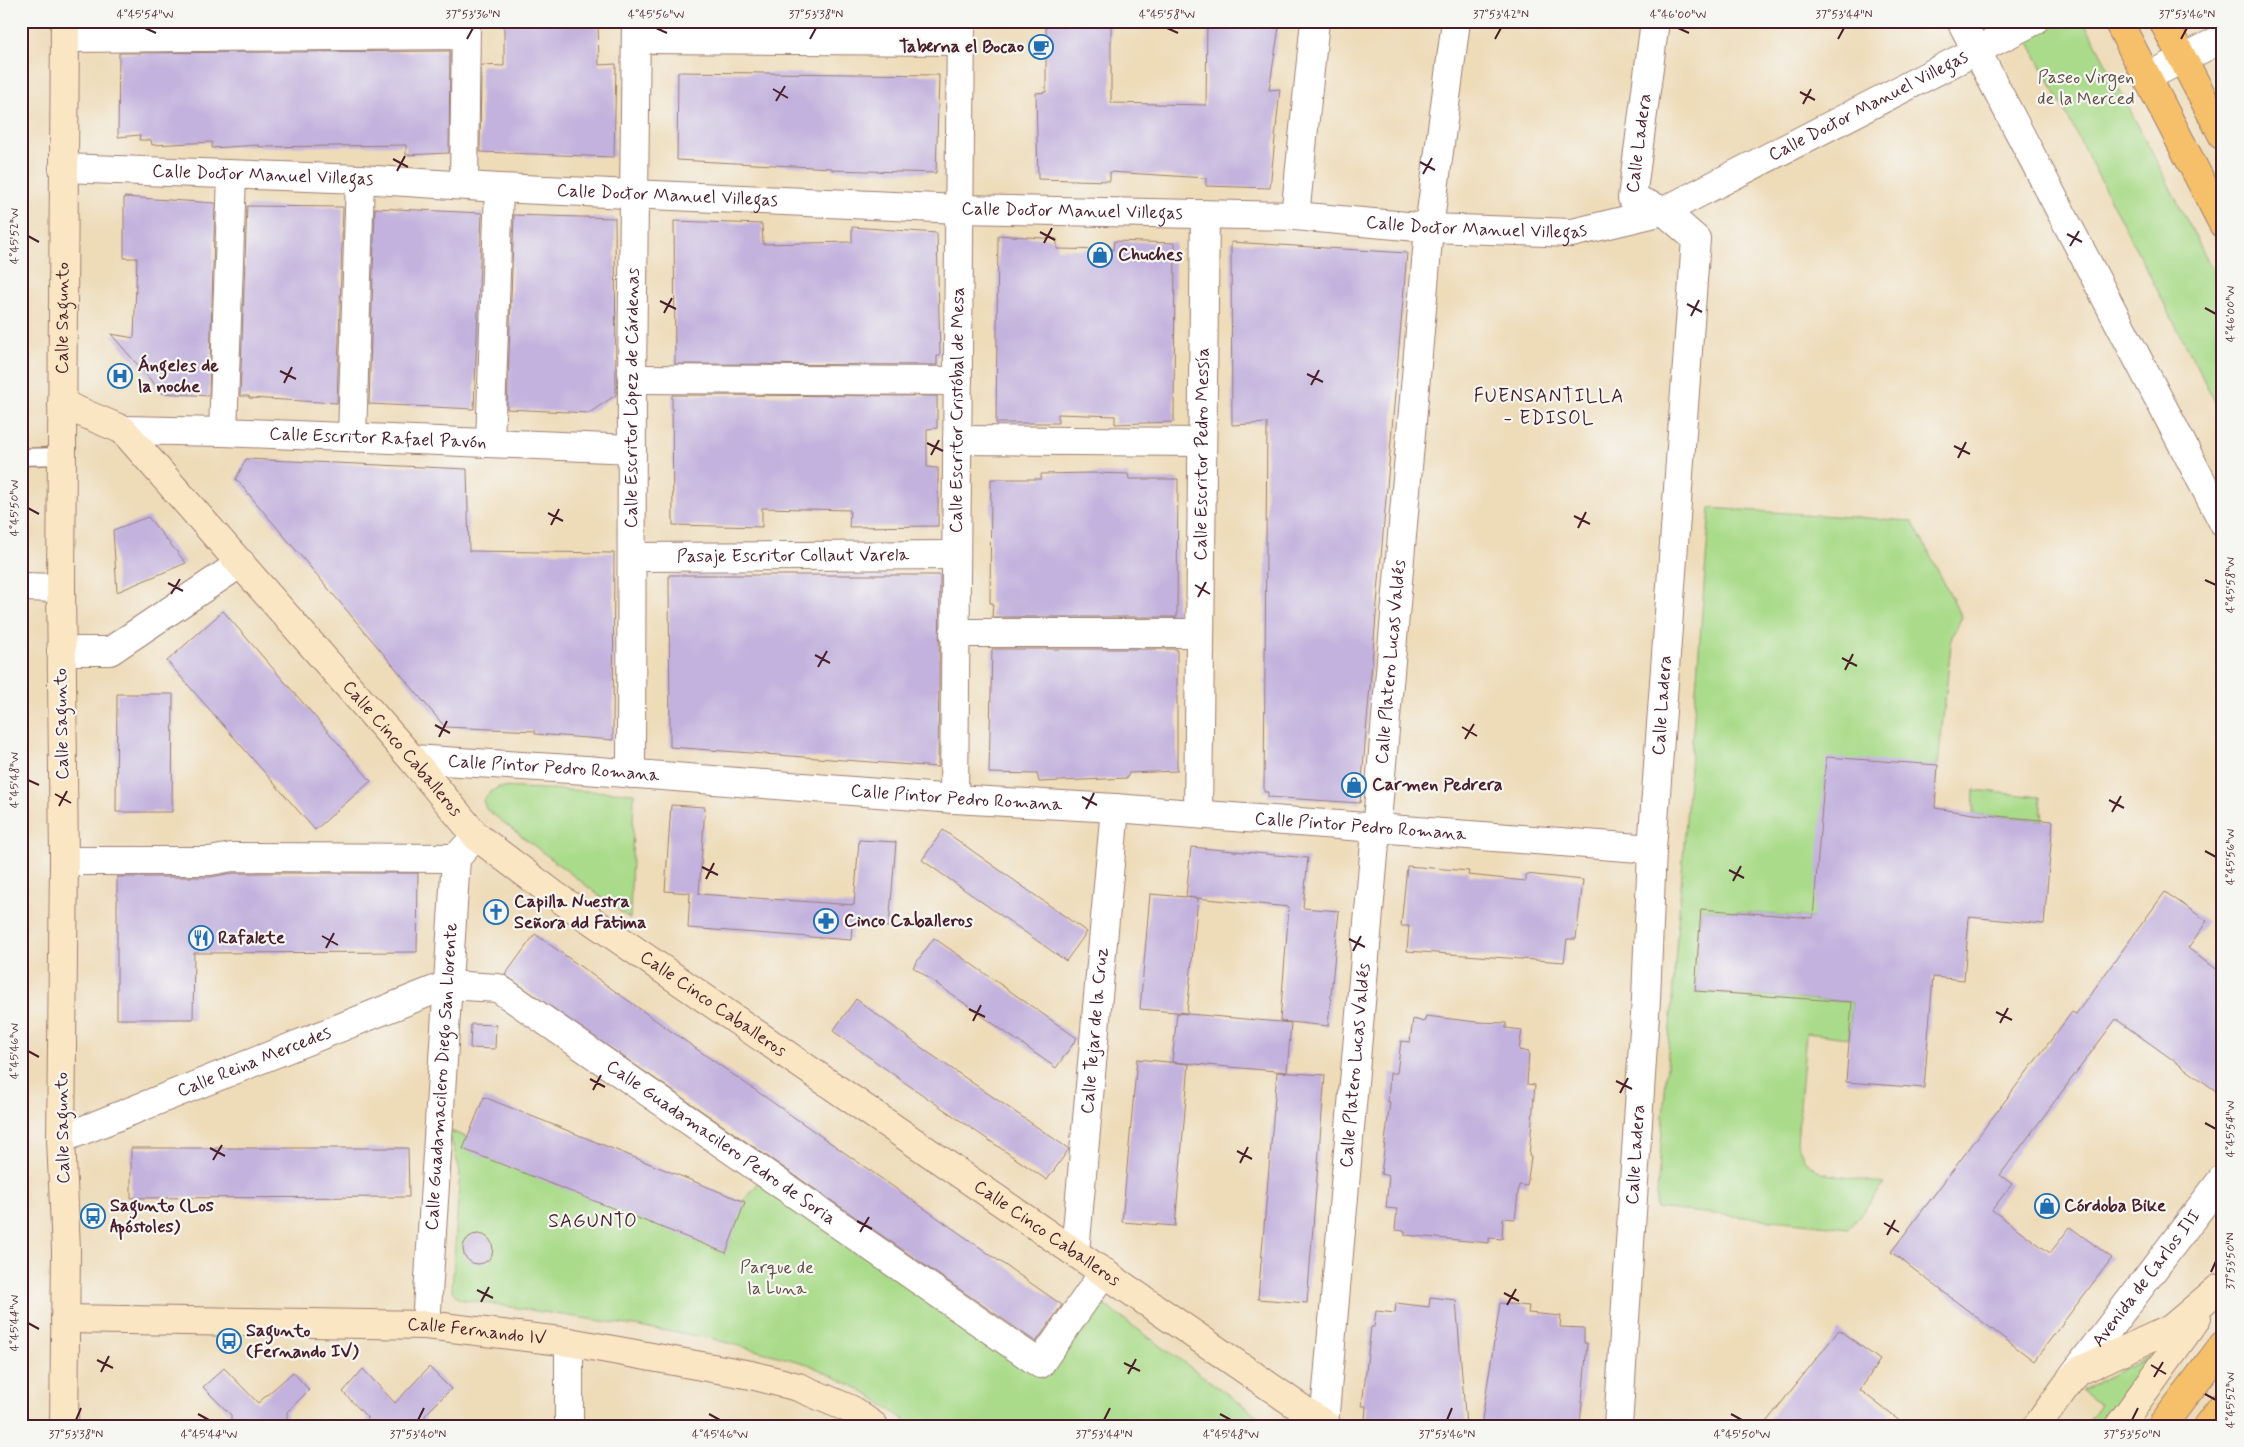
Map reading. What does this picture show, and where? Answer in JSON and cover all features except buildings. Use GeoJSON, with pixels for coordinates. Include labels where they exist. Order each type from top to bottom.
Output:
{"type":"FeatureCollection","features":[{"type":"Feature","properties":{"kind":"main road"},"geometry":{"type":"LineString","coordinates":[[2118,21],[2223,224]]}},
{"type":"Feature","properties":{"kind":"main road"},"geometry":{"type":"LineString","coordinates":[[2163,21],[2223,136]]}},
{"type":"Feature","properties":{"kind":"main road"},"geometry":{"type":"LineString","coordinates":[[2162,1426],[2223,1345]]}},
{"type":"Feature","properties":{"kind":"main road"},"geometry":{"type":"LineString","coordinates":[[2207,1426],[2223,1405]]}},
{"type":"Feature","properties":{"kind":"street"},"geometry":{"type":"LineString","coordinates":[[1295,216],[1315,21]]}},
{"type":"Feature","properties":{"kind":"street","name":"Calle Platero Lucas Valdés"},"geometry":{"type":"LineString","coordinates":[[1326,1425],[1429,228],[1456,21]]}},
{"type":"Feature","properties":{"kind":"street","name":"Calle Ladera"},"geometry":{"type":"LineString","coordinates":[[1618,1426],[1645,1009],[1652,849],[1696,239],[1664,211],[1632,198],[1655,21]]}},
{"type":"Feature","properties":{"kind":"street"},"geometry":{"type":"LineString","coordinates":[[1961,21],[2223,522]]}},
{"type":"Feature","properties":{"kind":"street","name":"Calle Doctor Manuel Villegas"},"geometry":{"type":"LineString","coordinates":[[63,168],[360,180],[959,209],[1295,216],[1429,228],[1572,233],[1664,211],[2034,21]]}},
{"type":"Feature","properties":{"kind":"street"},"geometry":{"type":"LineString","coordinates":[[65,29],[466,28],[464,185]]}},
{"type":"Feature","properties":{"kind":"street","name":"Calle Sagunto"},"geometry":{"type":"LineString","coordinates":[[64,1426],[66,1250],[61,1139],[64,861],[60,588],[65,29]]}},
{"type":"Feature","properties":{"kind":"street"},"geometry":{"type":"LineString","coordinates":[[636,30],[961,31]]}},
{"type":"Feature","properties":{"kind":"street","name":"Calle Escritor López de Cárdenas"},"geometry":{"type":"LineString","coordinates":[[632,774],[632,379],[636,30]]}},
{"type":"Feature","properties":{"kind":"street","name":"Calle Escritor Cristóbal de Mesa"},"geometry":{"type":"LineString","coordinates":[[954,800],[954,633],[958,440],[961,31]]}},
{"type":"Feature","properties":{"kind":"street"},"geometry":{"type":"LineString","coordinates":[[2147,77],[2223,38]]}},
{"type":"Feature","properties":{"kind":"street"},"geometry":{"type":"LineString","coordinates":[[223,432],[232,176]]}},
{"type":"Feature","properties":{"kind":"street"},"geometry":{"type":"LineString","coordinates":[[352,437],[360,180]]}},
{"type":"Feature","properties":{"kind":"street"},"geometry":{"type":"LineString","coordinates":[[490,443],[499,188]]}},
{"type":"Feature","properties":{"kind":"street","name":"Calle Escritor Pedro Messía"},"geometry":{"type":"LineString","coordinates":[[1198,814],[1205,215]]}},
{"type":"Feature","properties":{"kind":"street"},"geometry":{"type":"LineString","coordinates":[[632,379],[958,381]]}},
{"type":"Feature","properties":{"kind":"street","name":"Calle Cinco Caballeros"},"geometry":{"type":"LineString","coordinates":[[62,404],[123,430],[412,759],[476,836],[553,894],[1326,1425]]}},
{"type":"Feature","properties":{"kind":"street","name":"Calle Escritor Rafael Pavón"},"geometry":{"type":"LineString","coordinates":[[123,430],[223,432],[632,449]]}},
{"type":"Feature","properties":{"kind":"street"},"geometry":{"type":"LineString","coordinates":[[958,440],[1202,442]]}},
{"type":"Feature","properties":{"kind":"street","name":"Pasaje Escritor Collaut Varela"},"geometry":{"type":"LineString","coordinates":[[632,556],[955,555]]}},
{"type":"Feature","properties":{"kind":"street"},"geometry":{"type":"LineString","coordinates":[[61,650],[110,650],[241,563]]}},
{"type":"Feature","properties":{"kind":"street"},"geometry":{"type":"LineString","coordinates":[[21,587],[60,588]]}},
{"type":"Feature","properties":{"kind":"street"},"geometry":{"type":"LineString","coordinates":[[954,633],[1200,633]]}},
{"type":"Feature","properties":{"kind":"street","name":"Calle Pintor Pedro Romana"},"geometry":{"type":"LineString","coordinates":[[412,759],[632,774],[954,800],[1198,814],[1652,849]]}},
{"type":"Feature","properties":{"kind":"street","name":"Calle Tejar de la Cruz"},"geometry":{"type":"LineString","coordinates":[[1075,1252],[1115,808]]}},
{"type":"Feature","properties":{"kind":"street"},"geometry":{"type":"LineString","coordinates":[[64,861],[210,861],[232,857],[456,858],[476,836]]}},
{"type":"Feature","properties":{"kind":"street","name":"Calle Guadamacilero Diego San Llorente"},"geometry":{"type":"LineString","coordinates":[[426,1325],[456,858]]}},
{"type":"Feature","properties":{"kind":"street","name":"Calle Reina Mercedes"},"geometry":{"type":"LineString","coordinates":[[61,1139],[447,985]]}},
{"type":"Feature","properties":{"kind":"street","name":"Calle Guadamacilero Pedro de Soria"},"geometry":{"type":"LineString","coordinates":[[447,985],[498,988],[1040,1364],[1104,1272]]}},
{"type":"Feature","properties":{"kind":"street","name":"Avenida de Carlos III"},"geometry":{"type":"LineString","coordinates":[[2037,1426],[2223,1178]]}},
{"type":"Feature","properties":{"kind":"street","name":"Avenida de Carlos III"},"geometry":{"type":"LineString","coordinates":[[2071,1379],[2086,1366],[2172,1328],[2220,1286]]}},
{"type":"Feature","properties":{"kind":"street","name":"Avenida de Carlos III"},"geometry":{"type":"LineString","coordinates":[[2119,1426],[2220,1286]]}},
{"type":"Feature","properties":{"kind":"street","name":"Calle Fernando IV"},"geometry":{"type":"LineString","coordinates":[[65,1319],[426,1325],[569,1342],[750,1375],[798,1387],[850,1409],[874,1426]]}},
{"type":"Feature","properties":{"kind":"street"},"geometry":{"type":"LineString","coordinates":[[569,1342],[569,1426]]}},
{"type":"Feature","properties":{"kind":"lane"},"geometry":{"type":"LineString","coordinates":[[21,457],[62,456]]}},
{"type":"Feature","properties":{"kind":"green space","name":"Paseo Virgen de la Merced"},"geometry":{"type":"Polygon","coordinates":[[[2018,21],[2084,21],[2223,290],[2223,417],[2018,21]]]}},
{"type":"Feature","properties":{"kind":"green space"},"geometry":{"type":"Polygon","coordinates":[[[1710,508],[1912,521],[1962,617],[1952,636],[1938,765],[1813,918],[1701,909],[1695,991],[1852,1002],[1849,1038],[1806,1033],[1797,1142],[1804,1160],[1821,1173],[1885,1184],[1849,1228],[1656,1208],[1710,508]]]}},
{"type":"Feature","properties":{"kind":"green space"},"geometry":{"type":"Polygon","coordinates":[[[499,787],[634,793],[630,919],[486,809],[483,800],[490,792],[499,787]]]}},
{"type":"Feature","properties":{"kind":"green space"},"geometry":{"type":"Polygon","coordinates":[[[1974,790],[2040,797],[2043,820],[1973,814],[1974,790]]]}},
{"type":"Feature","properties":{"kind":"green space","name":"Parque de la Luna"},"geometry":{"type":"Polygon","coordinates":[[[448,1130],[716,1236],[763,1177],[1041,1370],[1093,1297],[1272,1426],[913,1426],[867,1393],[808,1364],[705,1337],[459,1299],[452,1291],[460,1171],[448,1130]]]}},
{"type":"Feature","properties":{"kind":"green space"},"geometry":{"type":"Polygon","coordinates":[[[2155,1354],[2109,1426],[2084,1426],[2100,1404],[2081,1391],[2155,1354]]]}},
{"type":"Feature","properties":{"kind":"place","name":"Taberna el Bocao"},"geometry":{"type":"Point","coordinates":[1041,47]}},
{"type":"Feature","properties":{"kind":"place","name":"Chuches"},"geometry":{"type":"Point","coordinates":[1100,255]}},
{"type":"Feature","properties":{"kind":"place","name":"Ángeles de la noche"},"geometry":{"type":"Point","coordinates":[120,376]}},
{"type":"Feature","properties":{"kind":"place","name":"Carmen Pedrera"},"geometry":{"type":"Point","coordinates":[1354,785]}},
{"type":"Feature","properties":{"kind":"place","name":"Capilla Nuestra Señora dd Fatima"},"geometry":{"type":"Point","coordinates":[496,912]}},
{"type":"Feature","properties":{"kind":"place","name":"Cinco Caballeros"},"geometry":{"type":"Point","coordinates":[826,921]}},
{"type":"Feature","properties":{"kind":"place","name":"Rafalete"},"geometry":{"type":"Point","coordinates":[201,938]}},
{"type":"Feature","properties":{"kind":"place","name":"Córdoba Bike"},"geometry":{"type":"Point","coordinates":[2047,1206]}},
{"type":"Feature","properties":{"kind":"place","name":"Sagunto (Los Apóstoles)"},"geometry":{"type":"Point","coordinates":[93,1216]}},
{"type":"Feature","properties":{"kind":"place","name":"Sagunto (Fernando IV)"},"geometry":{"type":"Point","coordinates":[229,1341]}},
{"type":"Feature","properties":{"kind":"district","name":"FUENSANTILLA - EDISOL"},"geometry":{"type":"Point","coordinates":[1549,407]}},
{"type":"Feature","properties":{"kind":"district","name":"SAGUNTO"},"geometry":{"type":"Point","coordinates":[593,1221]}}]}
